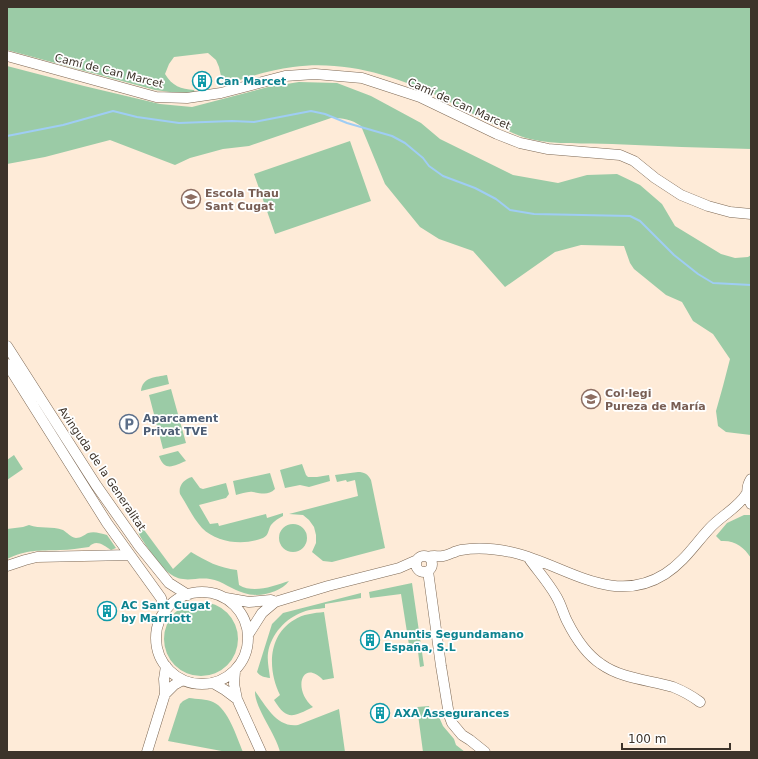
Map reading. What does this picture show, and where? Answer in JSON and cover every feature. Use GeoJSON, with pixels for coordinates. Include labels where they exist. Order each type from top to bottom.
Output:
{"type":"FeatureCollection","features":[{"type":"Feature","properties":{"kind":"street","name":"Camí de Can Marcet"},"geometry":{"type":"LineString","coordinates":[[7,56],[156,97],[187,98],[221,93],[285,76],[315,74],[362,78],[420,97],[520,143],[548,149],[620,155],[634,161],[655,178],[681,195],[708,206],[730,212],[751,214]]}},
{"type":"Feature","properties":{"kind":"street","name":"Avinguda de la Generalitat"},"geometry":{"type":"LineString","coordinates":[[7,346],[96,485],[139,546],[168,583],[188,595]]}},
{"type":"Feature","properties":{"kind":"street","name":"Avinguda de la Generalitat"},"geometry":{"type":"LineString","coordinates":[[7,364],[107,523],[161,598],[165,612]]}},
{"type":"Feature","properties":{"kind":"street"},"geometry":{"type":"LineString","coordinates":[[751,479],[748,485],[747,493],[751,504]]}},
{"type":"Feature","properties":{"kind":"street"},"geometry":{"type":"LineString","coordinates":[[248,635],[262,613],[275,602],[328,586],[399,568],[425,565],[459,550],[484,549],[506,551],[540,560],[557,569],[590,581],[624,587],[638,585],[652,581],[675,567],[718,520],[739,504],[747,493]]}},
{"type":"Feature","properties":{"kind":"street"},"geometry":{"type":"LineString","coordinates":[[733,509],[751,508]]}},
{"type":"Feature","properties":{"kind":"street"},"geometry":{"type":"LineString","coordinates":[[7,566],[37,558],[129,555]]}},
{"type":"Feature","properties":{"kind":"street"},"geometry":{"type":"LineString","coordinates":[[528,557],[549,585],[577,638],[591,657],[602,665],[613,670],[632,677],[677,689],[700,702]]}},
{"type":"Feature","properties":{"kind":"street"},"geometry":{"type":"LineString","coordinates":[[425,565],[449,715],[452,723],[462,735],[485,752]]}},
{"type":"Feature","properties":{"kind":"street"},"geometry":{"type":"LineString","coordinates":[[549,585],[557,569]]}},
{"type":"Feature","properties":{"kind":"street"},"geometry":{"type":"LineString","coordinates":[[225,598],[233,604],[245,620],[248,635],[248,646],[244,657],[235,671],[227,677],[213,683],[198,684],[183,680],[172,673],[166,666],[159,654],[156,640],[158,626],[165,612],[175,601],[188,595],[206,593],[249,602],[271,600],[275,602]]}},
{"type":"Feature","properties":{"kind":"street"},"geometry":{"type":"LineString","coordinates":[[147,752],[164,694],[166,666]]}},
{"type":"Feature","properties":{"kind":"street"},"geometry":{"type":"LineString","coordinates":[[235,671],[234,684],[237,699],[261,752]]}},
{"type":"Feature","properties":{"kind":"street"},"geometry":{"type":"LineString","coordinates":[[164,694],[174,685],[183,680]]}},
{"type":"Feature","properties":{"kind":"street"},"geometry":{"type":"LineString","coordinates":[[213,683],[237,699]]}},
{"type":"Feature","properties":{"kind":"green space"},"geometry":{"type":"Polygon","coordinates":[[[7,7],[751,7],[751,149],[560,143],[530,139],[512,133],[425,90],[388,77],[351,68],[312,65],[284,68],[223,85],[216,60],[208,53],[174,57],[165,74],[174,84],[181,88],[194,90],[195,93],[155,90],[7,50],[7,7]]]}},
{"type":"Feature","properties":{"kind":"green space"},"geometry":{"type":"Polygon","coordinates":[[[7,66],[160,104],[192,107],[268,87],[299,82],[337,83],[371,96],[421,123],[440,139],[513,175],[558,183],[587,175],[617,174],[640,185],[662,204],[675,226],[721,254],[735,258],[748,257],[751,255],[751,435],[726,432],[718,426],[716,411],[730,359],[713,334],[693,321],[682,302],[666,295],[634,269],[630,263],[624,246],[581,245],[555,252],[505,287],[473,251],[439,239],[420,227],[385,184],[361,126],[350,120],[343,119],[331,118],[249,146],[223,149],[190,158],[175,165],[110,140],[45,157],[7,164],[7,66]]]}},
{"type":"Feature","properties":{"kind":"green space"},"geometry":{"type":"Polygon","coordinates":[[[350,141],[371,201],[275,234],[254,174],[350,141]]]}},
{"type":"Feature","properties":{"kind":"green space"},"geometry":{"type":"Polygon","coordinates":[[[167,375],[169,384],[141,391],[144,383],[150,378],[167,375]]]}},
{"type":"Feature","properties":{"kind":"green space"},"geometry":{"type":"Polygon","coordinates":[[[171,389],[186,443],[163,449],[149,395],[171,389]]]}},
{"type":"Feature","properties":{"kind":"green space"},"geometry":{"type":"Polygon","coordinates":[[[178,451],[186,461],[174,466],[164,465],[159,456],[178,451]]]}},
{"type":"Feature","properties":{"kind":"green space"},"geometry":{"type":"Polygon","coordinates":[[[14,455],[23,469],[7,480],[7,460],[14,455]]]}},
{"type":"Feature","properties":{"kind":"green space"},"geometry":{"type":"Polygon","coordinates":[[[302,464],[308,477],[329,475],[330,481],[309,487],[300,485],[285,488],[280,470],[302,464]]]}},
{"type":"Feature","properties":{"kind":"green space"},"geometry":{"type":"Polygon","coordinates":[[[358,472],[366,474],[371,480],[385,548],[332,562],[323,561],[312,552],[316,543],[316,535],[314,527],[309,520],[303,515],[289,514],[358,496],[355,480],[337,482],[335,475],[358,472]]]}},
{"type":"Feature","properties":{"kind":"green space"},"geometry":{"type":"Polygon","coordinates":[[[270,473],[275,489],[270,493],[264,494],[249,492],[236,495],[233,481],[270,473]]]}},
{"type":"Feature","properties":{"kind":"green space"},"geometry":{"type":"Polygon","coordinates":[[[192,477],[200,488],[203,489],[226,483],[229,494],[226,498],[199,505],[210,524],[218,523],[219,526],[266,514],[267,518],[283,513],[283,516],[272,524],[267,534],[263,538],[248,542],[231,542],[215,537],[202,528],[180,494],[182,483],[186,479],[192,477]]]}},
{"type":"Feature","properties":{"kind":"green space"},"geometry":{"type":"Polygon","coordinates":[[[744,515],[751,515],[751,558],[739,545],[721,541],[716,536],[727,523],[744,515]]]}},
{"type":"Feature","properties":{"kind":"green space"},"geometry":{"type":"Polygon","coordinates":[[[136,519],[173,569],[191,552],[213,564],[224,568],[237,570],[239,585],[245,588],[264,588],[289,581],[280,589],[262,595],[256,595],[240,592],[215,580],[184,579],[174,576],[162,566],[144,542],[138,532],[136,519]]]}},
{"type":"Feature","properties":{"kind":"green space"},"geometry":{"type":"Polygon","coordinates":[[[293,524],[303,528],[307,538],[303,548],[293,552],[283,548],[279,538],[283,528],[293,524]]]}},
{"type":"Feature","properties":{"kind":"green space"},"geometry":{"type":"Polygon","coordinates":[[[29,525],[63,530],[76,538],[90,532],[107,535],[116,548],[111,550],[94,543],[89,547],[27,552],[7,559],[7,529],[29,525]]]}},
{"type":"Feature","properties":{"kind":"green space"},"geometry":{"type":"Polygon","coordinates":[[[412,583],[424,666],[420,667],[417,644],[409,645],[401,594],[370,598],[369,592],[412,583]]]}},
{"type":"Feature","properties":{"kind":"green space"},"geometry":{"type":"Polygon","coordinates":[[[361,593],[361,598],[325,604],[325,608],[306,611],[291,618],[280,628],[272,639],[268,653],[270,678],[261,676],[257,672],[272,624],[283,613],[361,593]]]}},
{"type":"Feature","properties":{"kind":"green space"},"geometry":{"type":"Polygon","coordinates":[[[201,602],[215,605],[227,613],[235,625],[238,639],[235,653],[227,665],[215,673],[201,676],[187,673],[175,665],[167,653],[164,639],[167,625],[175,613],[187,605],[201,602]]]}},
{"type":"Feature","properties":{"kind":"green space"},"geometry":{"type":"Polygon","coordinates":[[[324,612],[334,678],[323,680],[316,674],[305,674],[301,685],[303,693],[313,707],[295,715],[287,714],[274,700],[280,695],[273,675],[272,665],[272,654],[275,644],[285,627],[297,618],[312,613],[324,612]]]}},
{"type":"Feature","properties":{"kind":"green space"},"geometry":{"type":"Polygon","coordinates":[[[255,691],[278,720],[291,725],[298,725],[339,709],[345,752],[280,752],[278,745],[261,713],[255,691]]]}},
{"type":"Feature","properties":{"kind":"green space"},"geometry":{"type":"Polygon","coordinates":[[[189,698],[208,700],[218,705],[223,710],[228,717],[243,752],[227,752],[168,741],[180,704],[189,698]]]}},
{"type":"Feature","properties":{"kind":"green space"},"geometry":{"type":"Polygon","coordinates":[[[429,706],[431,719],[439,717],[443,726],[454,739],[456,745],[465,752],[423,752],[417,707],[429,706]]]}},
{"type":"Feature","properties":{"kind":"waterway"},"geometry":{"type":"LineString","coordinates":[[7,136],[63,125],[113,111],[137,117],[179,123],[232,121],[254,122],[311,111],[325,114],[347,123],[392,136],[405,143],[423,158],[429,166],[443,176],[475,188],[496,199],[510,210],[534,214],[630,216],[640,221],[674,255],[698,274],[713,283],[751,285]]}},
{"type":"Feature","properties":{"kind":"place","name":"Can Marcet"},"geometry":{"type":"Point","coordinates":[202,81]}},
{"type":"Feature","properties":{"kind":"place","name":"Escola Thau Sant Cugat"},"geometry":{"type":"Point","coordinates":[191,199]}},
{"type":"Feature","properties":{"kind":"place","name":"Col·legi Pureza de María"},"geometry":{"type":"Point","coordinates":[591,399]}},
{"type":"Feature","properties":{"kind":"place","name":"Aparcament Privat TVE"},"geometry":{"type":"Point","coordinates":[129,424]}},
{"type":"Feature","properties":{"kind":"place","name":"AC Sant Cugat by Marriott"},"geometry":{"type":"Point","coordinates":[107,611]}},
{"type":"Feature","properties":{"kind":"place","name":"Anuntis Segundamano España, S.L"},"geometry":{"type":"Point","coordinates":[370,640]}},
{"type":"Feature","properties":{"kind":"place","name":"AXA Assegurances"},"geometry":{"type":"Point","coordinates":[380,713]}}]}
